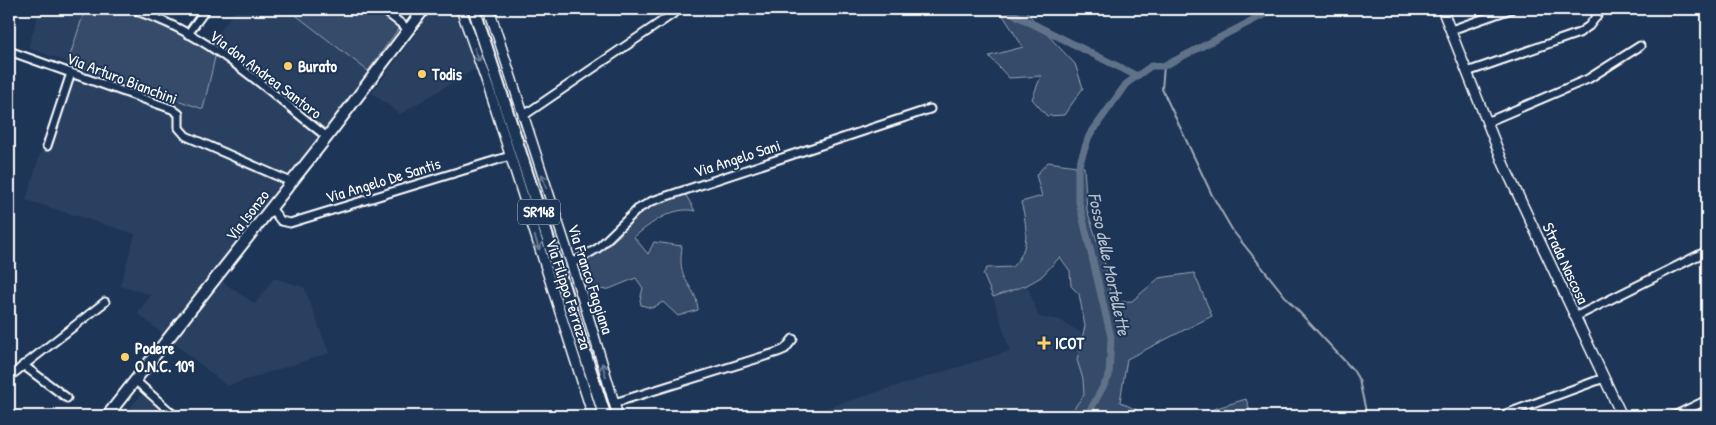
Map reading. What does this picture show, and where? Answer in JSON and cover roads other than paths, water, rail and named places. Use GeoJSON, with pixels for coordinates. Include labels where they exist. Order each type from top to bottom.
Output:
{"type":"FeatureCollection","features":[{"type":"Feature","properties":{"kind":"main road"},"geometry":{"type":"LineString","coordinates":[[408,29],[418,9]]}},
{"type":"Feature","properties":{"kind":"main road"},"geometry":{"type":"LineString","coordinates":[[408,29],[424,9]]}},
{"type":"Feature","properties":{"kind":"main road","name":"SR148"},"geometry":{"type":"LineString","coordinates":[[474,9],[605,416]]}},
{"type":"Feature","properties":{"kind":"main road","name":"Via Isonzo"},"geometry":{"type":"LineString","coordinates":[[107,416],[271,208],[408,29]]}},
{"type":"Feature","properties":{"kind":"street","name":"Via don Andrea Santoro"},"geometry":{"type":"LineString","coordinates":[[188,34],[206,9]]}},
{"type":"Feature","properties":{"kind":"street"},"geometry":{"type":"LineString","coordinates":[[382,9],[408,29]]}},
{"type":"Feature","properties":{"kind":"street","name":"Via Filippo Ferrazza"},"geometry":{"type":"LineString","coordinates":[[461,9],[593,416]]}},
{"type":"Feature","properties":{"kind":"street","name":"Via Franco Faggiana"},"geometry":{"type":"LineString","coordinates":[[489,9],[618,416]]}},
{"type":"Feature","properties":{"kind":"street"},"geometry":{"type":"LineString","coordinates":[[523,116],[680,9]]}},
{"type":"Feature","properties":{"kind":"street","name":"Strada Nascosa"},"geometry":{"type":"LineString","coordinates":[[1442,9],[1504,165],[1622,416]]}},
{"type":"Feature","properties":{"kind":"street"},"geometry":{"type":"LineString","coordinates":[[1450,30],[1511,9]]}},
{"type":"Feature","properties":{"kind":"street"},"geometry":{"type":"LineString","coordinates":[[1467,72],[1579,33],[1589,26],[1602,9]]}},
{"type":"Feature","properties":{"kind":"street","name":"Via don Andrea Santoro"},"geometry":{"type":"LineString","coordinates":[[144,12],[188,34],[220,54],[326,137]]}},
{"type":"Feature","properties":{"kind":"street"},"geometry":{"type":"LineString","coordinates":[[1487,122],[1588,79],[1640,46]]}},
{"type":"Feature","properties":{"kind":"street","name":"Via Arturo Bianchini"},"geometry":{"type":"LineString","coordinates":[[9,51],[172,108],[179,114],[180,128],[186,136],[291,182]]}},
{"type":"Feature","properties":{"kind":"street"},"geometry":{"type":"LineString","coordinates":[[47,146],[71,73]]}},
{"type":"Feature","properties":{"kind":"street","name":"Via Angelo Sani"},"geometry":{"type":"LineString","coordinates":[[571,264],[598,248],[638,209],[650,202],[930,109]]}},
{"type":"Feature","properties":{"kind":"street","name":"Via Angelo De Santis"},"geometry":{"type":"LineString","coordinates":[[271,208],[283,222],[292,223],[510,156]]}},
{"type":"Feature","properties":{"kind":"street"},"geometry":{"type":"LineString","coordinates":[[1575,317],[1707,250]]}},
{"type":"Feature","properties":{"kind":"street"},"geometry":{"type":"LineString","coordinates":[[9,377],[105,302]]}},
{"type":"Feature","properties":{"kind":"street"},"geometry":{"type":"LineString","coordinates":[[614,403],[778,352],[788,347],[793,339]]}},
{"type":"Feature","properties":{"kind":"street"},"geometry":{"type":"LineString","coordinates":[[23,365],[67,398]]}},
{"type":"Feature","properties":{"kind":"street"},"geometry":{"type":"LineString","coordinates":[[1500,416],[1604,378]]}},
{"type":"Feature","properties":{"kind":"street"},"geometry":{"type":"LineString","coordinates":[[136,381],[175,416]]}},
{"type":"Feature","properties":{"kind":"street"},"geometry":{"type":"LineString","coordinates":[[1674,416],[1707,400]]}},
{"type":"Feature","properties":{"kind":"waterway"},"geometry":{"type":"LineString","coordinates":[[1009,9],[1017,16],[1137,76]]}},
{"type":"Feature","properties":{"kind":"waterway","name":"Fosso delle Mortellette"},"geometry":{"type":"LineString","coordinates":[[1087,416],[1109,376],[1111,337],[1078,198],[1078,168],[1089,136],[1126,84],[1151,66],[1164,66],[1275,9]]}},
{"type":"Feature","properties":{"kind":"waterway"},"geometry":{"type":"LineString","coordinates":[[1164,66],[1162,89],[1212,195],[1233,231],[1288,300],[1353,370],[1359,380],[1367,416]]}},
{"type":"Feature","properties":{"kind":"place","name":"Burato"},"geometry":{"type":"Point","coordinates":[288,66]}},
{"type":"Feature","properties":{"kind":"place","name":"Todis"},"geometry":{"type":"Point","coordinates":[422,74]}},
{"type":"Feature","properties":{"kind":"place","name":"ICOT"},"geometry":{"type":"Point","coordinates":[1044,343]}},
{"type":"Feature","properties":{"kind":"place","name":"Podere O.N.C. 109"},"geometry":{"type":"Point","coordinates":[125,357]}}]}
